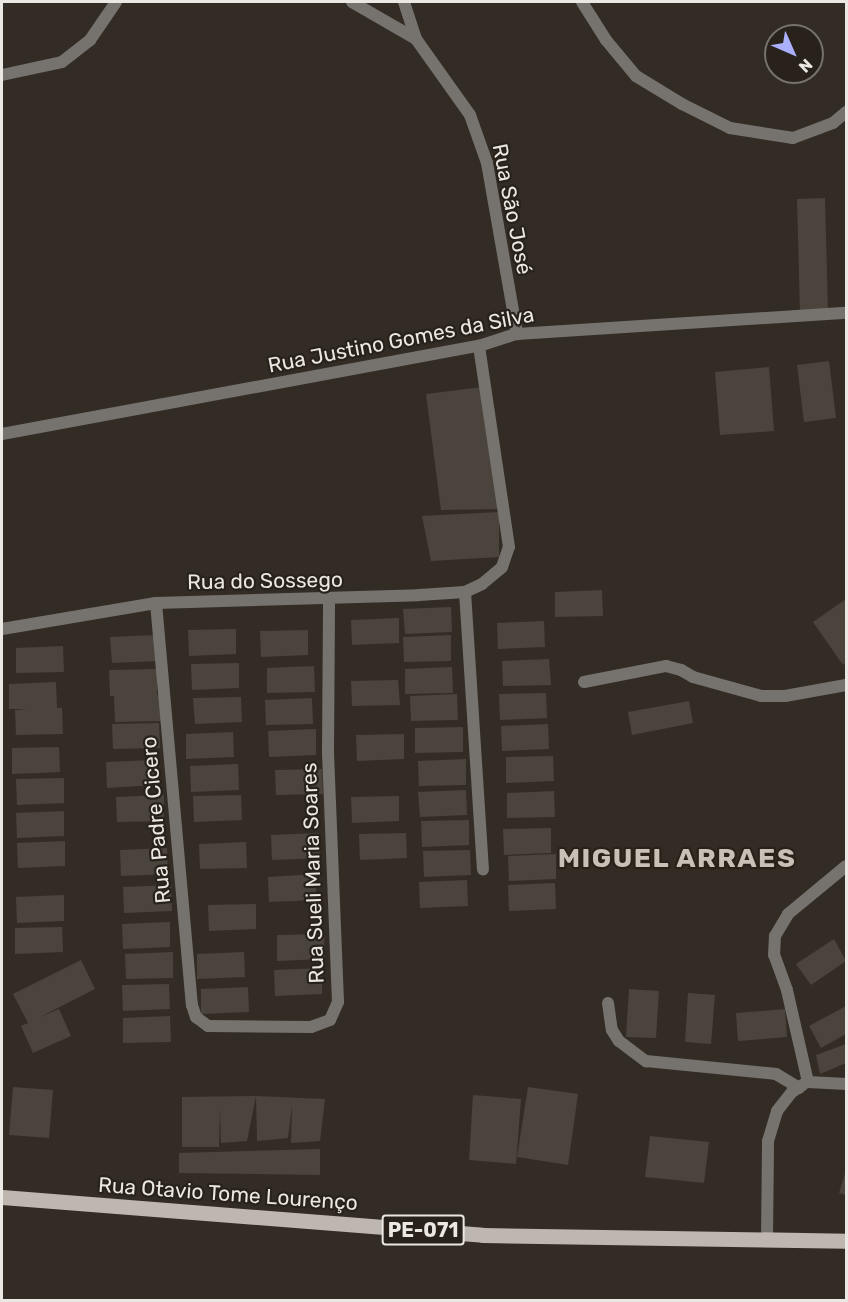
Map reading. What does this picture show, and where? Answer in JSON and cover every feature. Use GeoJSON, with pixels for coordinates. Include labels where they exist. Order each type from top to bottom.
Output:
{"type":"FeatureCollection","features":[{"type":"Feature","properties":{"kind":"main road","name":"Rua Otavio Tome Lourenço"},"geometry":{"type":"LineString","coordinates":[[2,1197],[483,1235],[846,1241]]}},
{"type":"Feature","properties":{"kind":"street","name":"Rua São José"},"geometry":{"type":"LineString","coordinates":[[352,2],[416,39],[470,115],[487,164],[517,334]]}},
{"type":"Feature","properties":{"kind":"street"},"geometry":{"type":"LineString","coordinates":[[404,2],[416,39]]}},
{"type":"Feature","properties":{"kind":"street"},"geometry":{"type":"LineString","coordinates":[[582,2],[606,39],[636,76],[682,104],[730,128],[793,138],[833,123],[846,112]]}},
{"type":"Feature","properties":{"kind":"street"},"geometry":{"type":"LineString","coordinates":[[2,75],[63,62],[90,40],[111,3]]}},
{"type":"Feature","properties":{"kind":"street","name":"Rua Justino Gomes da Silva"},"geometry":{"type":"LineString","coordinates":[[2,434],[478,346],[517,334],[846,313]]}},
{"type":"Feature","properties":{"kind":"street","name":"Rua do Sossego"},"geometry":{"type":"LineString","coordinates":[[2,629],[156,603],[329,599],[465,592],[493,577],[507,558],[509,547],[478,346]]}},
{"type":"Feature","properties":{"kind":"street"},"geometry":{"type":"LineString","coordinates":[[465,592],[483,869]]}},
{"type":"Feature","properties":{"kind":"street","name":"Rua Sueli Maria Soares"},"geometry":{"type":"LineString","coordinates":[[208,1026],[311,1027],[330,1020],[336,1013],[338,1002],[328,751],[329,599]]}},
{"type":"Feature","properties":{"kind":"street","name":"Rua Padre Cicero"},"geometry":{"type":"LineString","coordinates":[[156,603],[192,1005],[200,1022],[208,1026]]}},
{"type":"Feature","properties":{"kind":"street"},"geometry":{"type":"LineString","coordinates":[[584,682],[666,666],[693,677],[761,696],[785,696],[846,685]]}},
{"type":"Feature","properties":{"kind":"street"},"geometry":{"type":"LineString","coordinates":[[803,1085],[787,990],[774,954],[775,936],[788,914],[846,866]]}},
{"type":"Feature","properties":{"kind":"street"},"geometry":{"type":"LineString","coordinates":[[608,1003],[616,1035],[631,1051],[646,1061],[776,1074],[803,1085],[846,1084]]}},
{"type":"Feature","properties":{"kind":"street"},"geometry":{"type":"LineString","coordinates":[[767,1240],[768,1141],[777,1111],[803,1085]]}},
{"type":"Feature","properties":{"kind":"building"},"geometry":{"type":"Polygon","coordinates":[[[825,198],[828,312],[800,312],[797,199],[825,198]]]}},
{"type":"Feature","properties":{"kind":"building"},"geometry":{"type":"Polygon","coordinates":[[[829,361],[836,418],[804,422],[797,365],[829,361]]]}},
{"type":"Feature","properties":{"kind":"building"},"geometry":{"type":"Polygon","coordinates":[[[769,367],[774,431],[720,435],[715,372],[769,367]]]}},
{"type":"Feature","properties":{"kind":"building"},"geometry":{"type":"Polygon","coordinates":[[[482,387],[499,509],[441,510],[426,394],[482,387]]]}},
{"type":"Feature","properties":{"kind":"building"},"geometry":{"type":"Polygon","coordinates":[[[499,512],[499,557],[431,561],[422,516],[499,512]]]}},
{"type":"Feature","properties":{"kind":"building"},"geometry":{"type":"Polygon","coordinates":[[[602,590],[603,616],[555,617],[555,592],[602,590]]]}},
{"type":"Feature","properties":{"kind":"building"},"geometry":{"type":"Polygon","coordinates":[[[846,599],[846,662],[843,665],[813,622],[846,599]]]}},
{"type":"Feature","properties":{"kind":"building"},"geometry":{"type":"Polygon","coordinates":[[[451,607],[452,632],[405,634],[403,609],[451,607]]]}},
{"type":"Feature","properties":{"kind":"building"},"geometry":{"type":"Polygon","coordinates":[[[399,618],[399,643],[352,645],[351,620],[399,618]]]}},
{"type":"Feature","properties":{"kind":"building"},"geometry":{"type":"Polygon","coordinates":[[[544,621],[545,647],[498,649],[497,623],[544,621]]]}},
{"type":"Feature","properties":{"kind":"building"},"geometry":{"type":"Polygon","coordinates":[[[236,629],[236,654],[189,656],[188,630],[236,629]]]}},
{"type":"Feature","properties":{"kind":"building"},"geometry":{"type":"Polygon","coordinates":[[[308,630],[308,655],[261,657],[260,631],[308,630]]]}},
{"type":"Feature","properties":{"kind":"building"},"geometry":{"type":"Polygon","coordinates":[[[158,635],[159,661],[112,663],[110,637],[158,635]]]}},
{"type":"Feature","properties":{"kind":"building"},"geometry":{"type":"Polygon","coordinates":[[[451,635],[451,661],[404,662],[403,637],[451,635]]]}},
{"type":"Feature","properties":{"kind":"building"},"geometry":{"type":"Polygon","coordinates":[[[63,646],[64,672],[16,673],[16,648],[63,646]]]}},
{"type":"Feature","properties":{"kind":"building"},"geometry":{"type":"Polygon","coordinates":[[[549,659],[551,685],[503,686],[502,661],[549,659]]]}},
{"type":"Feature","properties":{"kind":"building"},"geometry":{"type":"Polygon","coordinates":[[[239,663],[239,688],[192,690],[191,664],[239,663]]]}},
{"type":"Feature","properties":{"kind":"building"},"geometry":{"type":"Polygon","coordinates":[[[314,666],[315,692],[267,693],[267,668],[314,666]]]}},
{"type":"Feature","properties":{"kind":"building"},"geometry":{"type":"Polygon","coordinates":[[[452,667],[453,693],[405,694],[405,669],[452,667]]]}},
{"type":"Feature","properties":{"kind":"building"},"geometry":{"type":"Polygon","coordinates":[[[157,669],[157,695],[162,695],[163,721],[115,722],[114,696],[110,696],[109,670],[157,669]]]}},
{"type":"Feature","properties":{"kind":"building"},"geometry":{"type":"Polygon","coordinates":[[[398,680],[400,705],[352,706],[351,681],[398,680]]]}},
{"type":"Feature","properties":{"kind":"building"},"geometry":{"type":"Polygon","coordinates":[[[56,682],[57,708],[62,708],[63,734],[16,735],[15,710],[28,709],[9,709],[9,684],[56,682]]]}},
{"type":"Feature","properties":{"kind":"building"},"geometry":{"type":"Polygon","coordinates":[[[546,693],[547,718],[500,720],[499,694],[546,693]]]}},
{"type":"Feature","properties":{"kind":"building"},"geometry":{"type":"Polygon","coordinates":[[[457,694],[458,720],[411,721],[410,696],[457,694]]]}},
{"type":"Feature","properties":{"kind":"building"},"geometry":{"type":"Polygon","coordinates":[[[241,697],[242,722],[195,724],[193,698],[241,697]]]}},
{"type":"Feature","properties":{"kind":"building"},"geometry":{"type":"Polygon","coordinates":[[[312,698],[313,724],[266,725],[265,700],[312,698]]]}},
{"type":"Feature","properties":{"kind":"building"},"geometry":{"type":"Polygon","coordinates":[[[689,701],[693,723],[632,735],[628,712],[689,701]]]}},
{"type":"Feature","properties":{"kind":"building"},"geometry":{"type":"Polygon","coordinates":[[[159,723],[160,748],[113,749],[112,724],[159,723]]]}},
{"type":"Feature","properties":{"kind":"building"},"geometry":{"type":"Polygon","coordinates":[[[548,724],[549,749],[502,751],[501,726],[548,724]]]}},
{"type":"Feature","properties":{"kind":"building"},"geometry":{"type":"Polygon","coordinates":[[[463,727],[463,752],[415,753],[415,728],[463,727]]]}},
{"type":"Feature","properties":{"kind":"building"},"geometry":{"type":"Polygon","coordinates":[[[316,729],[316,755],[269,757],[268,731],[316,729]]]}},
{"type":"Feature","properties":{"kind":"building"},"geometry":{"type":"Polygon","coordinates":[[[233,732],[234,757],[186,759],[186,734],[233,732]]]}},
{"type":"Feature","properties":{"kind":"building"},"geometry":{"type":"Polygon","coordinates":[[[404,734],[404,759],[357,761],[356,735],[404,734]]]}},
{"type":"Feature","properties":{"kind":"building"},"geometry":{"type":"Polygon","coordinates":[[[59,747],[60,772],[12,774],[12,748],[59,747]]]}},
{"type":"Feature","properties":{"kind":"building"},"geometry":{"type":"Polygon","coordinates":[[[553,756],[554,781],[506,783],[506,757],[553,756]]]}},
{"type":"Feature","properties":{"kind":"building"},"geometry":{"type":"Polygon","coordinates":[[[466,759],[466,785],[419,786],[418,761],[466,759]]]}},
{"type":"Feature","properties":{"kind":"building"},"geometry":{"type":"Polygon","coordinates":[[[154,760],[155,785],[107,788],[106,762],[154,760]]]}},
{"type":"Feature","properties":{"kind":"building"},"geometry":{"type":"Polygon","coordinates":[[[238,764],[239,790],[191,792],[190,766],[238,764]]]}},
{"type":"Feature","properties":{"kind":"building"},"geometry":{"type":"Polygon","coordinates":[[[322,769],[323,794],[276,795],[275,770],[322,769]]]}},
{"type":"Feature","properties":{"kind":"building"},"geometry":{"type":"Polygon","coordinates":[[[64,778],[64,803],[17,805],[16,779],[64,778]]]}},
{"type":"Feature","properties":{"kind":"building"},"geometry":{"type":"Polygon","coordinates":[[[466,790],[467,815],[420,817],[418,792],[466,790]]]}},
{"type":"Feature","properties":{"kind":"building"},"geometry":{"type":"Polygon","coordinates":[[[554,791],[555,817],[507,818],[507,793],[554,791]]]}},
{"type":"Feature","properties":{"kind":"building"},"geometry":{"type":"Polygon","coordinates":[[[164,795],[164,821],[117,822],[116,797],[164,795]]]}},
{"type":"Feature","properties":{"kind":"building"},"geometry":{"type":"Polygon","coordinates":[[[241,795],[242,820],[194,822],[193,796],[241,795]]]}},
{"type":"Feature","properties":{"kind":"building"},"geometry":{"type":"Polygon","coordinates":[[[399,796],[399,821],[352,823],[351,797],[399,796]]]}},
{"type":"Feature","properties":{"kind":"building"},"geometry":{"type":"Polygon","coordinates":[[[64,811],[64,836],[17,838],[16,813],[64,811]]]}},
{"type":"Feature","properties":{"kind":"building"},"geometry":{"type":"Polygon","coordinates":[[[469,820],[469,845],[422,847],[421,821],[469,820]]]}},
{"type":"Feature","properties":{"kind":"building"},"geometry":{"type":"Polygon","coordinates":[[[551,828],[551,853],[504,855],[503,829],[551,828]]]}},
{"type":"Feature","properties":{"kind":"building"},"geometry":{"type":"Polygon","coordinates":[[[319,833],[320,858],[272,860],[271,835],[319,833]]]}},
{"type":"Feature","properties":{"kind":"building"},"geometry":{"type":"Polygon","coordinates":[[[406,833],[407,858],[360,860],[359,834],[406,833]]]}},
{"type":"Feature","properties":{"kind":"building"},"geometry":{"type":"Polygon","coordinates":[[[65,841],[65,866],[18,868],[17,843],[65,841]]]}},
{"type":"Feature","properties":{"kind":"building"},"geometry":{"type":"Polygon","coordinates":[[[246,842],[247,868],[200,869],[199,844],[246,842]]]}},
{"type":"Feature","properties":{"kind":"building"},"geometry":{"type":"Polygon","coordinates":[[[167,848],[168,874],[121,876],[120,850],[167,848]]]}},
{"type":"Feature","properties":{"kind":"building"},"geometry":{"type":"Polygon","coordinates":[[[470,850],[471,875],[424,877],[423,851],[470,850]]]}},
{"type":"Feature","properties":{"kind":"building"},"geometry":{"type":"Polygon","coordinates":[[[556,854],[556,879],[509,881],[508,856],[556,854]]]}},
{"type":"Feature","properties":{"kind":"building"},"geometry":{"type":"Polygon","coordinates":[[[316,874],[316,900],[269,902],[268,877],[316,874]]]}},
{"type":"Feature","properties":{"kind":"building"},"geometry":{"type":"Polygon","coordinates":[[[467,880],[468,906],[420,908],[419,882],[467,880]]]}},
{"type":"Feature","properties":{"kind":"building"},"geometry":{"type":"Polygon","coordinates":[[[555,883],[556,909],[509,911],[508,885],[555,883]]]}},
{"type":"Feature","properties":{"kind":"building"},"geometry":{"type":"Polygon","coordinates":[[[171,885],[172,911],[124,913],[123,887],[171,885]]]}},
{"type":"Feature","properties":{"kind":"building"},"geometry":{"type":"Polygon","coordinates":[[[64,895],[64,921],[17,923],[16,897],[64,895]]]}},
{"type":"Feature","properties":{"kind":"building"},"geometry":{"type":"Polygon","coordinates":[[[256,904],[256,929],[209,931],[208,905],[256,904]]]}},
{"type":"Feature","properties":{"kind":"building"},"geometry":{"type":"Polygon","coordinates":[[[170,922],[170,947],[123,949],[122,924],[170,922]]]}},
{"type":"Feature","properties":{"kind":"building"},"geometry":{"type":"Polygon","coordinates":[[[62,927],[63,952],[15,954],[15,928],[62,927]]]}},
{"type":"Feature","properties":{"kind":"building"},"geometry":{"type":"Polygon","coordinates":[[[324,934],[325,959],[277,961],[277,935],[324,934]]]}},
{"type":"Feature","properties":{"kind":"building"},"geometry":{"type":"Polygon","coordinates":[[[834,939],[846,961],[811,985],[796,964],[834,939]]]}},
{"type":"Feature","properties":{"kind":"building"},"geometry":{"type":"Polygon","coordinates":[[[173,952],[173,978],[126,979],[125,954],[173,952]]]}},
{"type":"Feature","properties":{"kind":"building"},"geometry":{"type":"Polygon","coordinates":[[[244,952],[245,977],[197,979],[197,954],[244,952]]]}},
{"type":"Feature","properties":{"kind":"building"},"geometry":{"type":"Polygon","coordinates":[[[81,960],[95,989],[40,1017],[59,1009],[71,1036],[33,1053],[21,1026],[28,1023],[13,994],[81,960]]]}},
{"type":"Feature","properties":{"kind":"building"},"geometry":{"type":"Polygon","coordinates":[[[322,968],[322,994],[275,996],[274,970],[322,968]]]}},
{"type":"Feature","properties":{"kind":"building"},"geometry":{"type":"Polygon","coordinates":[[[169,984],[170,1009],[123,1011],[122,985],[169,984]]]}},
{"type":"Feature","properties":{"kind":"building"},"geometry":{"type":"Polygon","coordinates":[[[248,987],[249,1012],[201,1014],[201,989],[248,987]]]}},
{"type":"Feature","properties":{"kind":"building"},"geometry":{"type":"Polygon","coordinates":[[[629,989],[659,991],[656,1038],[626,1037],[629,989]]]}},
{"type":"Feature","properties":{"kind":"building"},"geometry":{"type":"Polygon","coordinates":[[[688,993],[715,995],[711,1044],[685,1042],[688,993]]]}},
{"type":"Feature","properties":{"kind":"building"},"geometry":{"type":"Polygon","coordinates":[[[846,1006],[846,1034],[821,1048],[809,1026],[846,1006]]]}},
{"type":"Feature","properties":{"kind":"building"},"geometry":{"type":"Polygon","coordinates":[[[785,1009],[787,1037],[738,1041],[736,1013],[785,1009]]]}},
{"type":"Feature","properties":{"kind":"building"},"geometry":{"type":"Polygon","coordinates":[[[170,1016],[171,1042],[123,1043],[123,1018],[170,1016]]]}},
{"type":"Feature","properties":{"kind":"building"},"geometry":{"type":"Polygon","coordinates":[[[846,1044],[846,1063],[820,1074],[816,1055],[846,1044]]]}},
{"type":"Feature","properties":{"kind":"building"},"geometry":{"type":"Polygon","coordinates":[[[13,1087],[53,1090],[49,1138],[9,1135],[13,1087]]]}},
{"type":"Feature","properties":{"kind":"building"},"geometry":{"type":"Polygon","coordinates":[[[528,1087],[578,1094],[568,1165],[517,1157],[528,1087]]]}},
{"type":"Feature","properties":{"kind":"building"},"geometry":{"type":"Polygon","coordinates":[[[473,1095],[521,1099],[516,1164],[469,1160],[473,1095]]]}},
{"type":"Feature","properties":{"kind":"building"},"geometry":{"type":"Polygon","coordinates":[[[256,1096],[325,1099],[320,1141],[291,1143],[292,1105],[288,1138],[257,1141],[256,1096]]]}},
{"type":"Feature","properties":{"kind":"building"},"geometry":{"type":"Polygon","coordinates":[[[256,1096],[247,1141],[221,1143],[220,1109],[219,1147],[182,1147],[182,1097],[256,1096]]]}},
{"type":"Feature","properties":{"kind":"building"},"geometry":{"type":"Polygon","coordinates":[[[650,1136],[709,1142],[704,1183],[645,1177],[650,1136]]]}},
{"type":"Feature","properties":{"kind":"building"},"geometry":{"type":"Polygon","coordinates":[[[320,1149],[320,1175],[179,1173],[179,1153],[320,1149]]]}},
{"type":"Feature","properties":{"kind":"building"},"geometry":{"type":"Polygon","coordinates":[[[846,1170],[846,1195],[839,1193],[846,1170]]]}},
{"type":"Feature","properties":{"kind":"district","name":"MIGUEL ARRAES"},"geometry":{"type":"Point","coordinates":[677,859]}}]}
